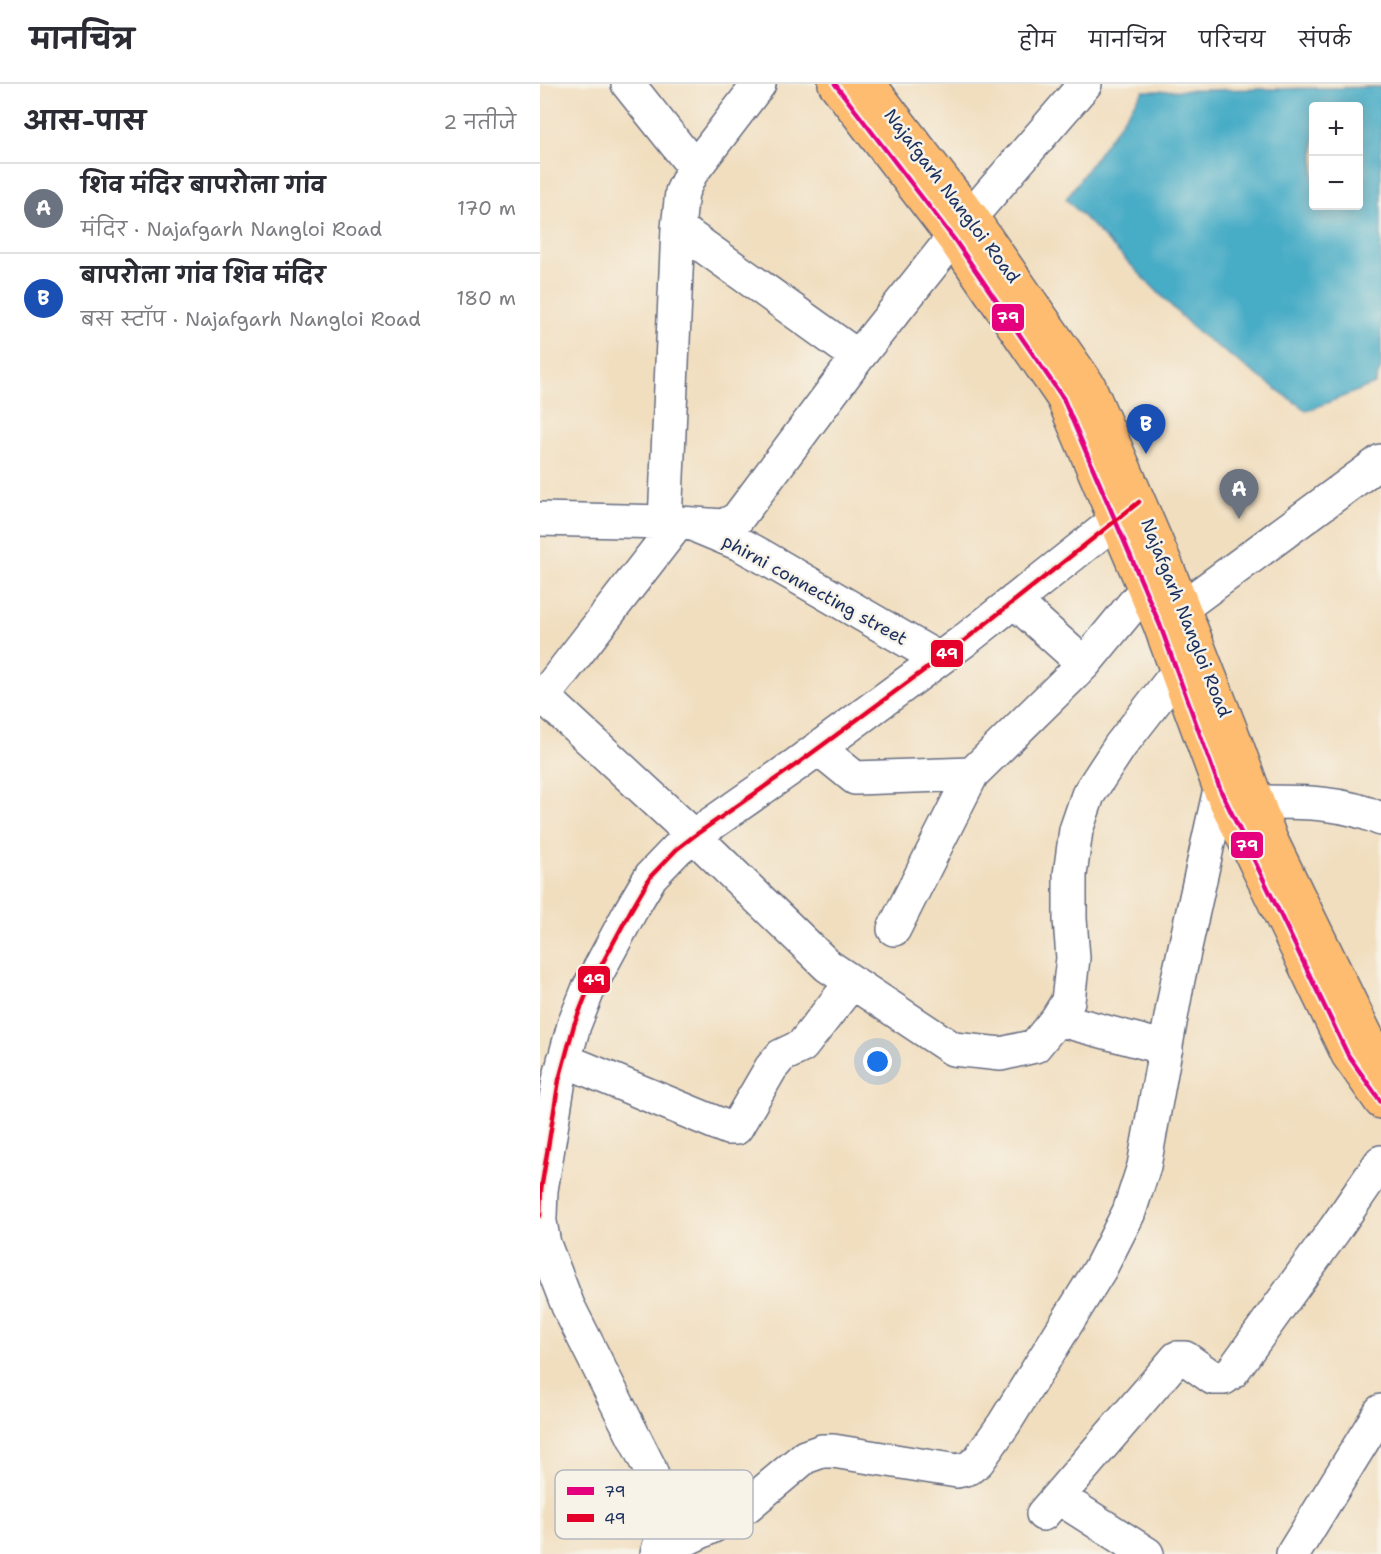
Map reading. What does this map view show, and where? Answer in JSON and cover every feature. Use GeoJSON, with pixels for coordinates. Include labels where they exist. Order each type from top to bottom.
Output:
{"type":"FeatureCollection","features":[{"type":"Feature","properties":{"kind":"main road"},"geometry":{"type":"LineString","coordinates":[[835,84],[962,227]]}},
{"type":"Feature","properties":{"kind":"main road","name":"Najafgarh Nangloi Road"},"geometry":{"type":"LineString","coordinates":[[869,84],[962,227],[1089,386],[1127,512],[1167,567],[1171,616],[1257,802],[1271,840],[1368,1039],[1381,1058]]}},
{"type":"Feature","properties":{"kind":"main road"},"geometry":{"type":"LineString","coordinates":[[1127,512],[1145,590],[1171,616],[1177,673],[1220,789],[1348,1054],[1381,1102]]}},
{"type":"Feature","properties":{"kind":"street"},"geometry":{"type":"LineString","coordinates":[[628,84],[695,168]]}},
{"type":"Feature","properties":{"kind":"street"},"geometry":{"type":"LineString","coordinates":[[759,84],[695,168],[682,192],[678,228],[678,523],[542,699],[694,836],[828,966],[953,1049],[1001,1054],[1035,1046],[1068,1001],[1073,958],[1070,875],[1076,830],[1088,795],[1120,746],[1177,673]]}},
{"type":"Feature","properties":{"kind":"street"},"geometry":{"type":"LineString","coordinates":[[540,519],[723,526],[737,519],[858,357],[962,227],[1085,84]]}},
{"type":"Feature","properties":{"kind":"street"},"geometry":{"type":"LineString","coordinates":[[678,228],[858,357]]}},
{"type":"Feature","properties":{"kind":"street"},"geometry":{"type":"LineString","coordinates":[[1171,616],[1381,461]]}},
{"type":"Feature","properties":{"kind":"street"},"geometry":{"type":"LineString","coordinates":[[1347,486],[1381,491]]}},
{"type":"Feature","properties":{"kind":"street"},"geometry":{"type":"LineString","coordinates":[[540,1216],[557,1051],[651,876],[677,849],[694,836],[939,659],[1127,512]]}},
{"type":"Feature","properties":{"kind":"street","name":"phirni connecting street"},"geometry":{"type":"LineString","coordinates":[[678,523],[740,544],[939,659]]}},
{"type":"Feature","properties":{"kind":"street"},"geometry":{"type":"LineString","coordinates":[[894,929],[972,774],[1084,664],[1145,590]]}},
{"type":"Feature","properties":{"kind":"street"},"geometry":{"type":"LineString","coordinates":[[1014,601],[1084,664]]}},
{"type":"Feature","properties":{"kind":"street"},"geometry":{"type":"LineString","coordinates":[[818,748],[855,778],[972,774]]}},
{"type":"Feature","properties":{"kind":"street"},"geometry":{"type":"LineString","coordinates":[[753,1500],[812,1453],[833,1451],[957,1471],[969,1468],[978,1461],[1004,1424],[1100,1269],[1122,1227],[1144,1166],[1178,979],[1220,789]]}},
{"type":"Feature","properties":{"kind":"street"},"geometry":{"type":"LineString","coordinates":[[1257,802],[1329,805],[1355,809],[1381,819]]}},
{"type":"Feature","properties":{"kind":"street"},"geometry":{"type":"LineString","coordinates":[[557,1051],[728,1128],[736,1128],[771,1068],[781,1056],[802,1046],[852,982]]}},
{"type":"Feature","properties":{"kind":"street"},"geometry":{"type":"LineString","coordinates":[[1057,1019],[1166,1048]]}},
{"type":"Feature","properties":{"kind":"street"},"geometry":{"type":"LineString","coordinates":[[1147,1554],[1050,1505],[1177,1358],[1185,1358],[1213,1378],[1224,1378],[1232,1372],[1381,1162]]}},
{"type":"Feature","properties":{"kind":"street"},"geometry":{"type":"LineString","coordinates":[[540,1222],[554,1301],[591,1349],[650,1470]]}},
{"type":"Feature","properties":{"kind":"street"},"geometry":{"type":"LineString","coordinates":[[1293,1554],[1381,1411]]}},
{"type":"Feature","properties":{"kind":"street"},"geometry":{"type":"LineString","coordinates":[[658,1553],[685,1539]]}},
{"type":"Feature","properties":{"kind":"water"},"geometry":{"type":"Polygon","coordinates":[[[1381,87],[1381,367],[1375,384],[1307,411],[1197,332],[1066,199],[1143,91],[1381,87]]]}},
{"type":"Feature","properties":{"kind":"transit line","name":"79"},"geometry":{"type":"LineString","coordinates":[[835,84],[954,239],[1063,398],[1160,625],[1220,789],[1348,1055],[1381,1102]]}},
{"type":"Feature","properties":{"kind":"transit line","name":"49"},"geometry":{"type":"LineString","coordinates":[[540,1216],[541,1190],[559,1080],[574,1025],[588,990],[651,876],[677,849],[965,640],[1139,502]]}},
{"type":"Feature","properties":{"kind":"place","name":"बापरोला गांव शिव मंदिर"},"geometry":{"type":"Point","coordinates":[1146,454]}},
{"type":"Feature","properties":{"kind":"place","name":"शिव मंदिर बापरोला गांव"},"geometry":{"type":"Point","coordinates":[1239,519]}}]}
